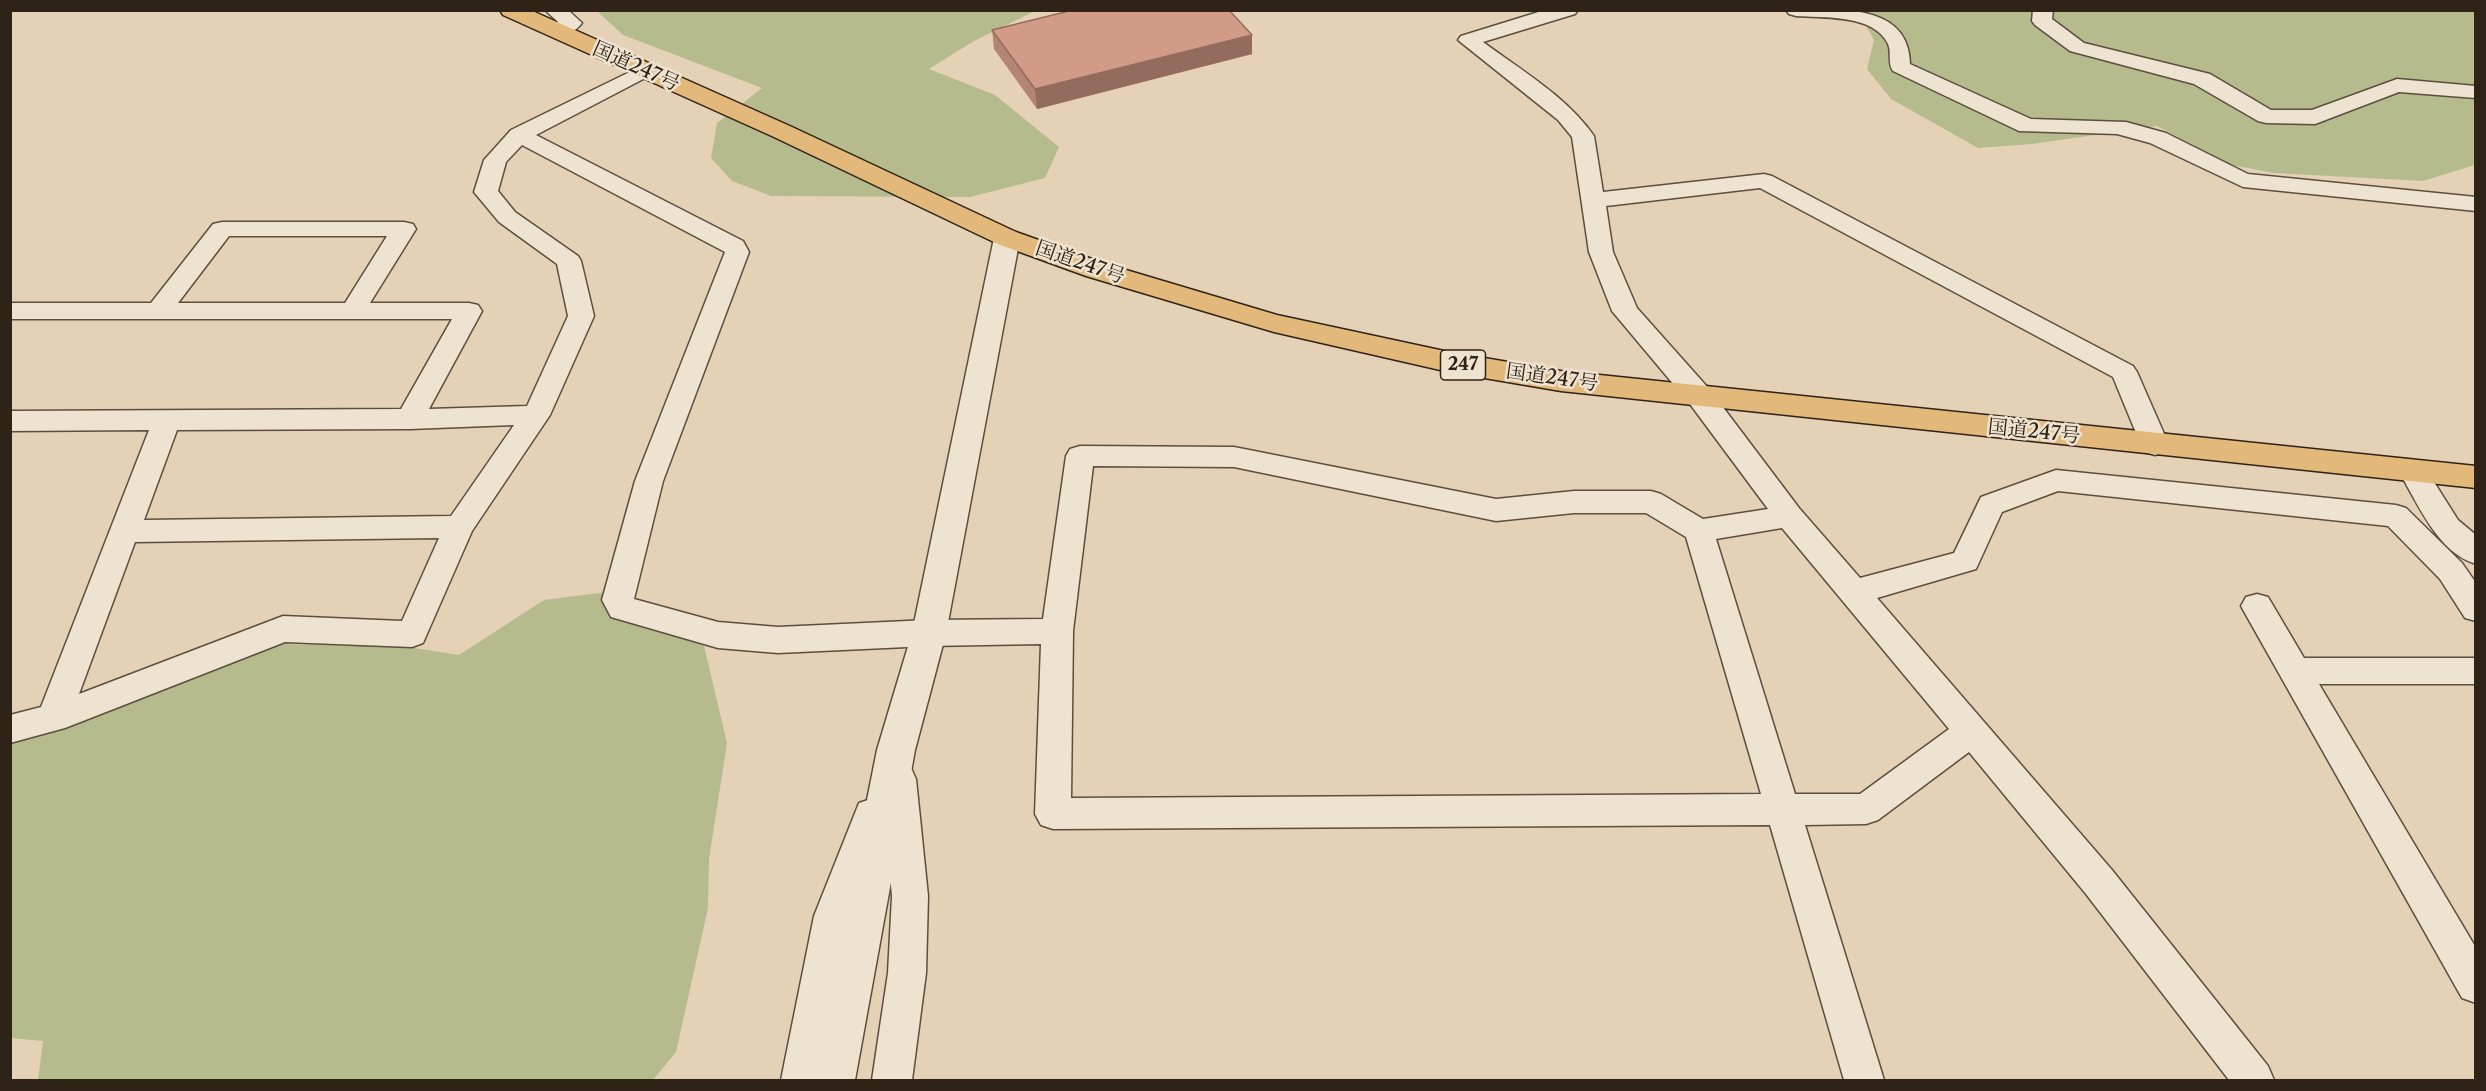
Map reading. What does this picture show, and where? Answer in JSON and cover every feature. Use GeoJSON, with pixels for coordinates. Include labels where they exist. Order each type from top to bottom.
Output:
{"type":"FeatureCollection","features":[{"type":"Feature","properties":{"kind":"highway","name":"国道247号"},"geometry":{"type":"LineString","coordinates":[[511,10],[556,21],[644,71],[783,132],[1007,238],[1096,270],[1286,326],[1449,362],[1562,381],[2475,477]]}},
{"type":"Feature","properties":{"kind":"street"},"geometry":{"type":"LineString","coordinates":[[1568,10],[1468,40],[1566,115],[1583,136],[1601,252],[1625,311],[1700,397],[1789,516],[2099,882],[2254,1080]]}},
{"type":"Feature","properties":{"kind":"street"},"geometry":{"type":"LineString","coordinates":[[1796,10],[1858,15],[1880,23],[1898,44],[1900,67],[2027,126],[2118,127],[2158,138],[2243,180],[2475,204]]}},
{"type":"Feature","properties":{"kind":"street"},"geometry":{"type":"LineString","coordinates":[[2043,10],[2042,21],[2077,47],[2202,79],[2266,116],[2315,117],[2397,85],[2475,92]]}},
{"type":"Feature","properties":{"kind":"street"},"geometry":{"type":"LineString","coordinates":[[10,729],[53,718],[283,629],[412,634],[459,527],[536,415],[580,316],[569,261],[507,217],[486,192],[495,160],[519,135],[644,71]]}},
{"type":"Feature","properties":{"kind":"street"},"geometry":{"type":"LineString","coordinates":[[519,135],[734,246],[737,252],[649,481],[618,600],[622,608],[718,635],[778,640],[929,633],[1057,631]]}},
{"type":"Feature","properties":{"kind":"street"},"geometry":{"type":"LineString","coordinates":[[1594,200],[1764,181],[2124,372],[2155,445]]}},
{"type":"Feature","properties":{"kind":"street"},"geometry":{"type":"LineString","coordinates":[[158,311],[222,229],[404,229],[352,311]]}},
{"type":"Feature","properties":{"kind":"street"},"geometry":{"type":"LineString","coordinates":[[833,1080],[896,750],[929,633],[1007,238]]}},
{"type":"Feature","properties":{"kind":"street"},"geometry":{"type":"LineString","coordinates":[[10,311],[469,311],[410,420]]}},
{"type":"Feature","properties":{"kind":"street"},"geometry":{"type":"LineString","coordinates":[[10,421],[410,420],[536,415]]}},
{"type":"Feature","properties":{"kind":"street"},"geometry":{"type":"LineString","coordinates":[[53,718],[167,420]]}},
{"type":"Feature","properties":{"kind":"street"},"geometry":{"type":"LineString","coordinates":[[1789,516],[1699,531],[1651,502],[1574,502],[1496,510],[1234,457],[1080,456],[1057,631],[1053,814],[1866,809],[1972,731]]}},
{"type":"Feature","properties":{"kind":"street"},"geometry":{"type":"LineString","coordinates":[[2412,470],[2448,528],[2475,553]]}},
{"type":"Feature","properties":{"kind":"street"},"geometry":{"type":"LineString","coordinates":[[1854,592],[1965,561],[1991,505],[2056,480],[2396,516],[2451,571],[2475,609]]}},
{"type":"Feature","properties":{"kind":"street"},"geometry":{"type":"LineString","coordinates":[[125,531],[459,527]]}},
{"type":"Feature","properties":{"kind":"street"},"geometry":{"type":"LineString","coordinates":[[1699,531],[1864,1080]]}},
{"type":"Feature","properties":{"kind":"street"},"geometry":{"type":"LineString","coordinates":[[2257,606],[2475,986]]}},
{"type":"Feature","properties":{"kind":"street"},"geometry":{"type":"LineString","coordinates":[[2296,671],[2475,670]]}},
{"type":"Feature","properties":{"kind":"street"},"geometry":{"type":"LineString","coordinates":[[801,1080],[832,916],[896,750]]}},
{"type":"Feature","properties":{"kind":"street"},"geometry":{"type":"LineString","coordinates":[[892,1080],[907,973],[910,896],[896,750]]}},
{"type":"Feature","properties":{"kind":"green space"},"geometry":{"type":"Polygon","coordinates":[[[597,11],[1035,11],[974,41],[929,69],[995,95],[1059,147],[1045,178],[970,197],[771,196],[732,181],[711,158],[717,123],[762,88],[623,35],[597,11]]]}},
{"type":"Feature","properties":{"kind":"green space"},"geometry":{"type":"Polygon","coordinates":[[[1858,11],[2475,11],[2475,165],[2423,181],[2274,173],[2232,165],[2157,126],[2032,144],[1978,148],[1891,99],[1867,69],[1874,40],[1858,11]]]}},
{"type":"Feature","properties":{"kind":"green space"},"geometry":{"type":"Polygon","coordinates":[[[622,590],[701,633],[727,743],[709,859],[708,908],[676,1052],[653,1080],[38,1080],[43,1041],[11,1038],[10,742],[276,644],[408,647],[459,655],[544,600],[622,590]]]}},
{"type":"Feature","properties":{"kind":"building"},"geometry":{"type":"Polygon","coordinates":[[[1073,10],[1229,10],[1252,35],[1035,89],[992,30],[1073,10]]]}}]}
